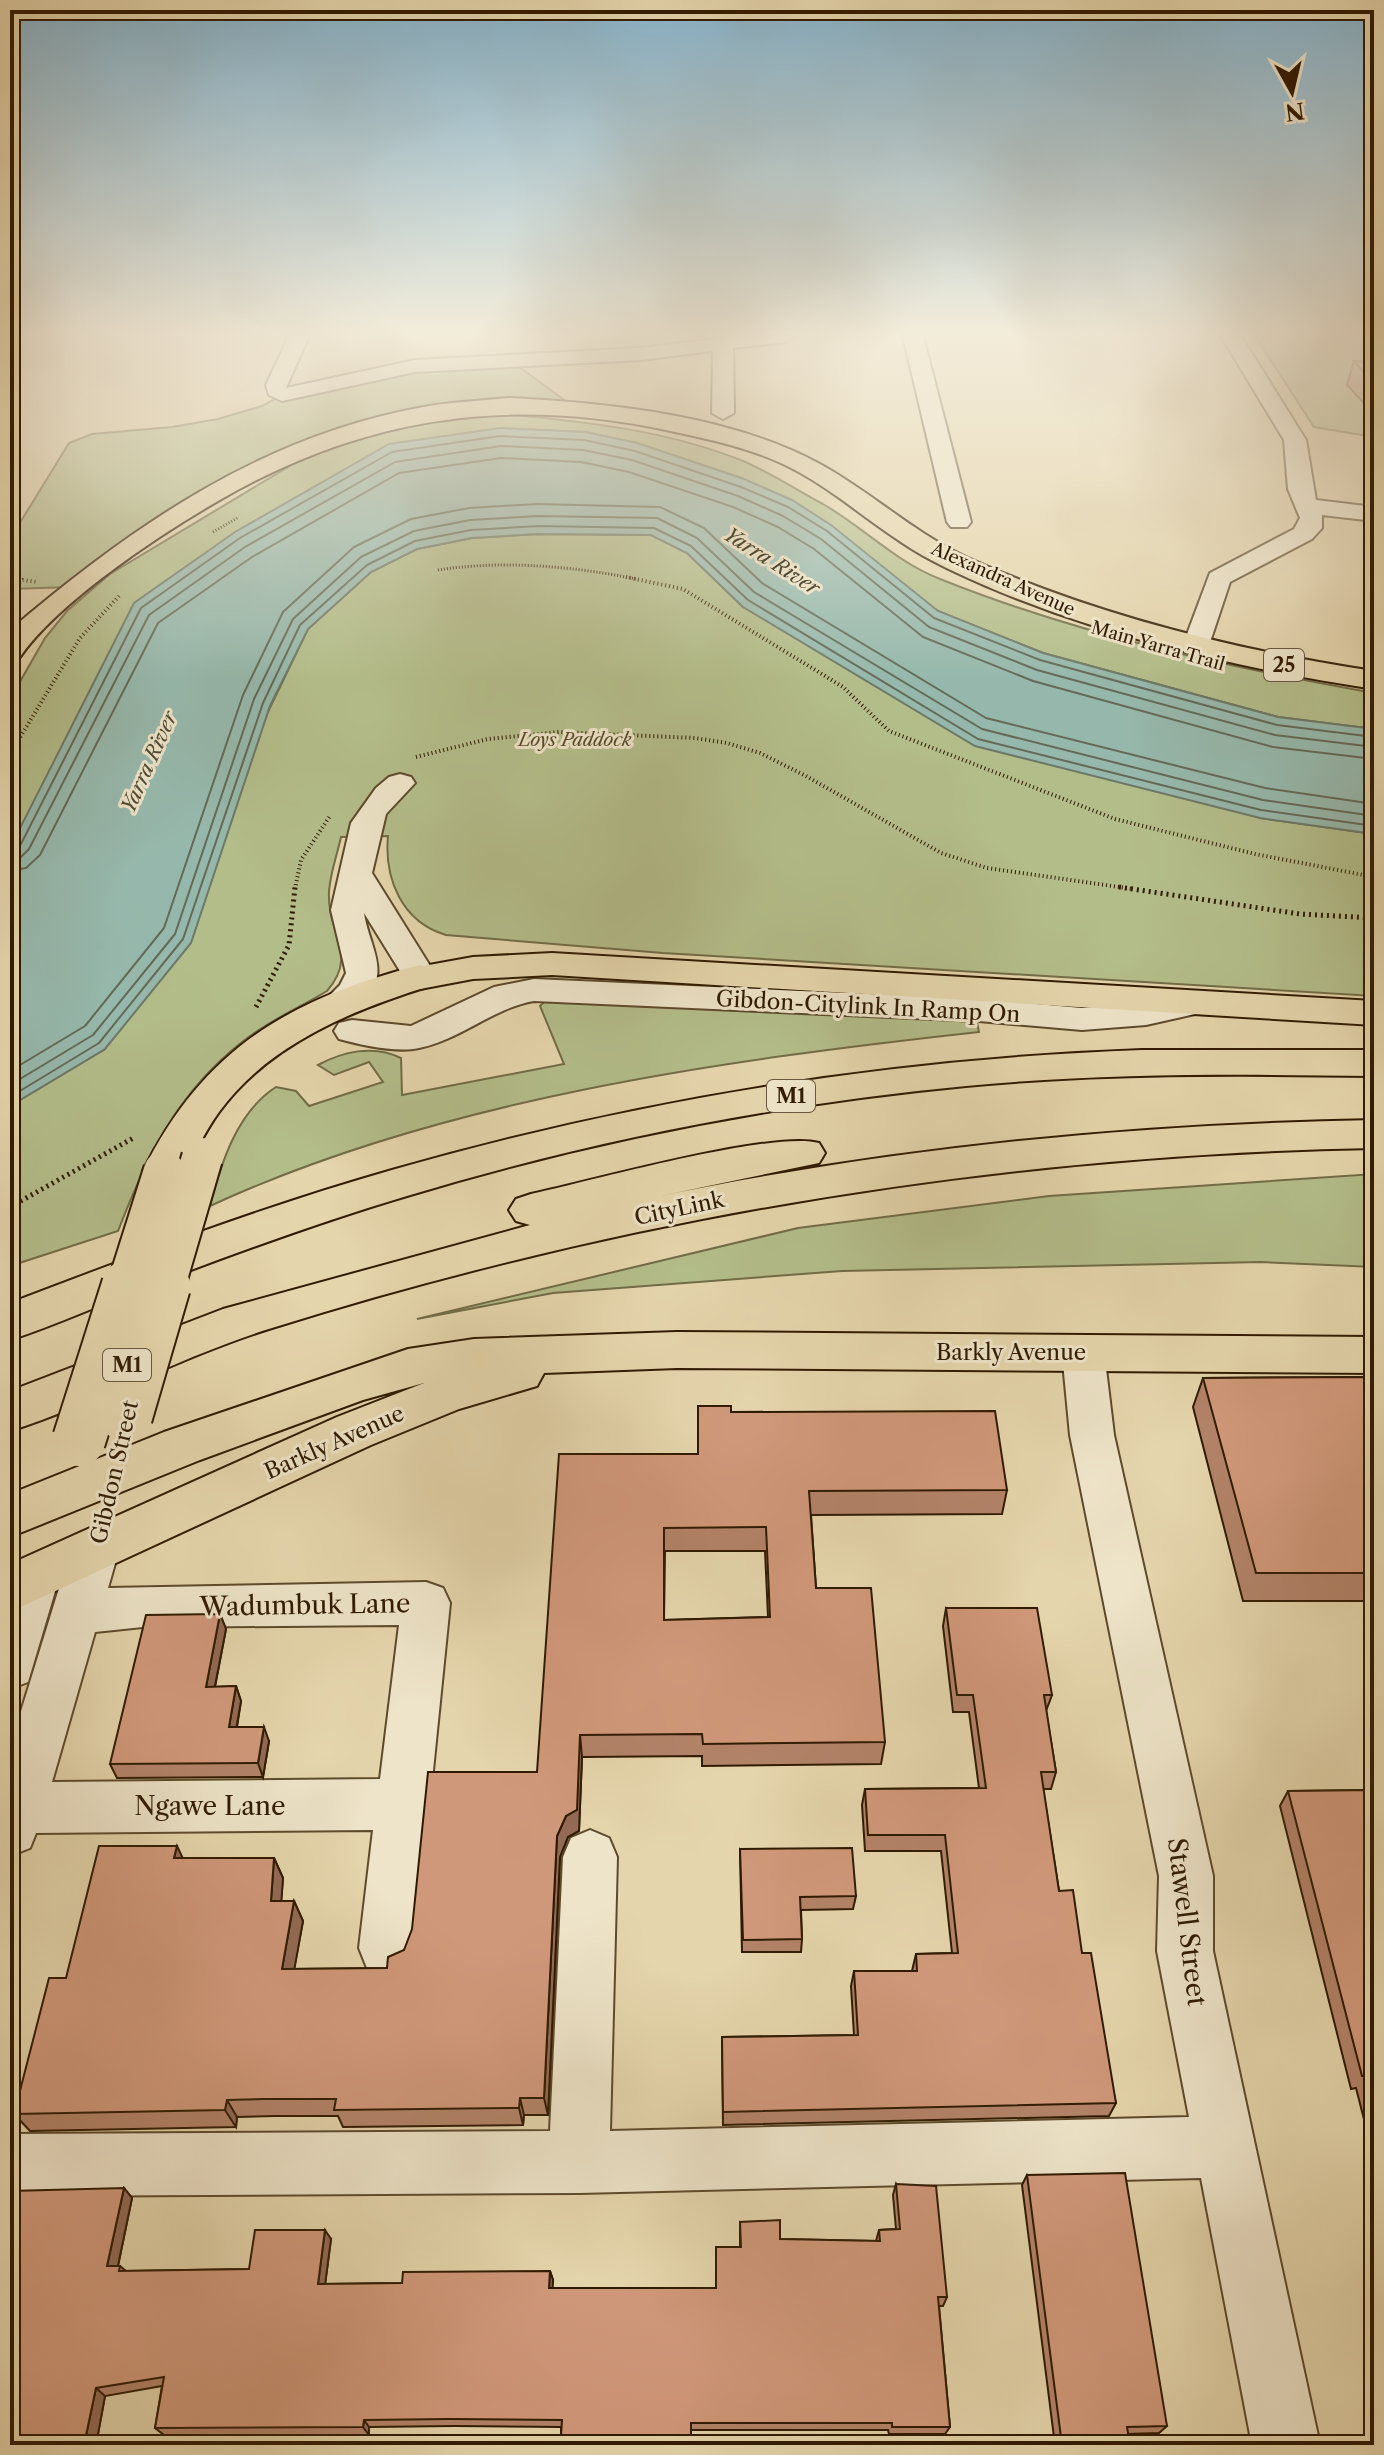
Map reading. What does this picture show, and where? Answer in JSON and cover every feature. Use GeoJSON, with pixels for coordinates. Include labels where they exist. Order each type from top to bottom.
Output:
{"type":"FeatureCollection","features":[{"type":"Feature","properties":{"kind":"main road","name":"Alexandra Avenue"},"geometry":{"type":"LineString","coordinates":[[10,651],[19,637],[116,551],[224,485],[294,451]]}},
{"type":"Feature","properties":{"kind":"main road","name":"Alexandra Avenue"},"geometry":{"type":"LineString","coordinates":[[762,451],[790,459],[846,490],[952,561],[1094,618],[1196,645],[1374,680]]}},
{"type":"Feature","properties":{"kind":"main road"},"geometry":{"type":"LineString","coordinates":[[420,977],[473,968],[552,964],[1374,1013]]}},
{"type":"Feature","properties":{"kind":"main road","name":"Gibdon Street"},"geometry":{"type":"LineString","coordinates":[[94,1553],[97,1456],[183,1165],[298,1025],[384,1012],[420,977]]}},
{"type":"Feature","properties":{"kind":"main road","name":"Gibdon Street"},"geometry":{"type":"LineString","coordinates":[[270,1058],[345,1017]]}},
{"type":"Feature","properties":{"kind":"main road","name":"M1"},"geometry":{"type":"LineString","coordinates":[[10,1322],[225,1240],[433,1174],[521,1150],[710,1110],[829,1090],[1012,1070],[1188,1062],[1374,1063]]}},
{"type":"Feature","properties":{"kind":"main road","name":"M1"},"geometry":{"type":"LineString","coordinates":[[237,1322],[488,1221],[730,1165],[879,1141],[1044,1121],[1251,1109],[1374,1109]]}},
{"type":"Feature","properties":{"kind":"main road","name":"CityLink"},"geometry":{"type":"LineString","coordinates":[[10,1412],[237,1322],[549,1236],[690,1204],[836,1177],[1014,1152],[1276,1134],[1374,1134]]}},
{"type":"Feature","properties":{"kind":"main road","name":"Gibdon Street"},"geometry":{"type":"LineString","coordinates":[[97,1456],[126,1416],[183,1165]]}},
{"type":"Feature","properties":{"kind":"main road","name":"Barkly Avenue"},"geometry":{"type":"LineString","coordinates":[[23,1583],[354,1431],[422,1403],[515,1375],[648,1350]]}},
{"type":"Feature","properties":{"kind":"main road","name":"Barkly Avenue"},"geometry":{"type":"LineString","coordinates":[[10,1516],[61,1495],[97,1456],[408,1367],[509,1354],[648,1350],[1374,1355]]}},
{"type":"Feature","properties":{"kind":"main road"},"geometry":{"type":"LineString","coordinates":[[23,1583],[61,1495]]}},
{"type":"Feature","properties":{"kind":"street"},"geometry":{"type":"LineString","coordinates":[[941,451],[959,522]]}},
{"type":"Feature","properties":{"kind":"street"},"geometry":{"type":"LineString","coordinates":[[1196,645],[1219,578],[1310,528],[1309,506],[1300,489],[1296,451]]}},
{"type":"Feature","properties":{"kind":"street"},"geometry":{"type":"LineString","coordinates":[[1309,506],[1374,514]]}},
{"type":"Feature","properties":{"kind":"street","name":"Gibdon Street"},"geometry":{"type":"LineString","coordinates":[[345,1017],[363,973],[348,917],[359,836],[370,813],[403,772]]}},
{"type":"Feature","properties":{"kind":"street"},"geometry":{"type":"LineString","coordinates":[[356,873],[420,977]]}},
{"type":"Feature","properties":{"kind":"street","name":"Gibdon-Citylink In Ramp On"},"geometry":{"type":"LineString","coordinates":[[345,1017],[415,1038],[506,995],[534,990],[979,1010],[1082,1019],[1146,1014],[1201,1002]]}},
{"type":"Feature","properties":{"kind":"street","name":"Stawell Street"},"geometry":{"type":"LineString","coordinates":[[1083,1352],[1091,1400],[1092,1435],[1186,1876],[1185,1951],[1286,2445]]}},
{"type":"Feature","properties":{"kind":"street","name":"Gibdon Street"},"geometry":{"type":"LineString","coordinates":[[14,1821],[79,1612],[94,1553]]}},
{"type":"Feature","properties":{"kind":"street"},"geometry":{"type":"LineString","coordinates":[[10,1666],[23,1583]]}},
{"type":"Feature","properties":{"kind":"street","name":"Wadumbuk Lane"},"geometry":{"type":"LineString","coordinates":[[79,1612],[143,1606],[426,1603],[387,1948]]}},
{"type":"Feature","properties":{"kind":"street","name":"Ngawe Lane"},"geometry":{"type":"LineString","coordinates":[[14,1821],[403,1804]]}},
{"type":"Feature","properties":{"kind":"street"},"geometry":{"type":"LineString","coordinates":[[579,2162],[590,1857]]}},
{"type":"Feature","properties":{"kind":"street"},"geometry":{"type":"LineString","coordinates":[[10,2165],[579,2162],[1227,2147]]}},
{"type":"Feature","properties":{"kind":"path"},"geometry":{"type":"LineString","coordinates":[[208,536],[244,515]]}},
{"type":"Feature","properties":{"kind":"path"},"geometry":{"type":"LineString","coordinates":[[438,570],[464,566],[592,570],[683,589],[843,687],[889,731],[1115,819],[1255,854],[1374,877]]}},
{"type":"Feature","properties":{"kind":"path"},"geometry":{"type":"LineString","coordinates":[[10,590],[23,580],[43,582]]}},
{"type":"Feature","properties":{"kind":"path"},"geometry":{"type":"LineString","coordinates":[[10,754],[80,638],[129,587]]}},
{"type":"Feature","properties":{"kind":"path"},"geometry":{"type":"LineString","coordinates":[[403,772],[488,739],[559,732],[695,738],[760,753],[941,853],[987,868],[1300,914],[1374,918]]}},
{"type":"Feature","properties":{"kind":"path"},"geometry":{"type":"LineString","coordinates":[[253,1012],[289,945],[291,907],[301,860],[332,813]]}},
{"type":"Feature","properties":{"kind":"path"},"geometry":{"type":"LineString","coordinates":[[10,1207],[99,1160],[140,1132]]}},
{"type":"Feature","properties":{"kind":"green space"},"geometry":{"type":"Polygon","coordinates":[[[64,451],[298,451],[288,453],[72,587],[10,589],[10,539],[64,451]]]}},
{"type":"Feature","properties":{"kind":"green space"},"geometry":{"type":"Polygon","coordinates":[[[325,451],[474,451],[10,848],[10,699],[45,638],[67,611],[110,574],[293,464],[325,451]]]}},
{"type":"Feature","properties":{"kind":"green space"},"geometry":{"type":"Polygon","coordinates":[[[659,451],[715,451],[743,461],[823,504],[924,572],[1046,617],[1209,660],[1374,693],[1374,729],[1278,717],[1043,653],[938,611],[744,479],[659,451]]]}},
{"type":"Feature","properties":{"kind":"green space","name":"Loys Paddock"},"geometry":{"type":"Polygon","coordinates":[[[539,534],[651,535],[687,553],[743,607],[1260,818],[1374,834],[1374,996],[663,953],[446,935],[418,920],[399,897],[389,868],[388,836],[341,837],[329,892],[341,966],[327,991],[252,1034],[199,1082],[166,1128],[140,1177],[118,1231],[10,1266],[10,1106],[105,1049],[308,629],[371,572],[417,549],[472,538],[539,534]]]}},
{"type":"Feature","properties":{"kind":"green space"},"geometry":{"type":"Polygon","coordinates":[[[545,1001],[976,1018],[979,1032],[686,1071],[489,1111],[393,1137],[300,1169],[210,1206],[232,1140],[251,1110],[276,1087],[296,1091],[309,1106],[383,1082],[369,1062],[334,1075],[318,1065],[358,1051],[380,1051],[401,1058],[402,1095],[564,1064],[540,1006],[545,1001]]]}},
{"type":"Feature","properties":{"kind":"green space"},"geometry":{"type":"Polygon","coordinates":[[[1374,1174],[1374,1267],[1261,1262],[842,1271],[553,1293],[417,1319],[798,1228],[1049,1196],[1374,1174]]]}},
{"type":"Feature","properties":{"kind":"water","name":"Yarra River"},"geometry":{"type":"Polygon","coordinates":[[[378,451],[659,451],[744,479],[792,500],[831,525],[938,611],[1043,653],[1278,717],[1374,729],[1374,834],[1260,818],[975,746],[743,607],[687,553],[651,535],[539,534],[472,538],[417,549],[371,572],[308,629],[270,706],[191,943],[105,1049],[10,1106],[10,848],[134,603],[235,532],[378,451]]]}},
{"type":"Feature","properties":{"kind":"building"},"geometry":{"type":"Polygon","coordinates":[[[1374,1377],[1374,1573],[1256,1573],[1203,1378],[1374,1377]]]}},
{"type":"Feature","properties":{"kind":"building"},"geometry":{"type":"Polygon","coordinates":[[[698,1406],[731,1406],[731,1412],[995,1411],[1007,1490],[809,1491],[816,1588],[871,1588],[885,1742],[703,1744],[702,1734],[580,1735],[577,1810],[566,1816],[557,1836],[544,2098],[520,2098],[519,2108],[334,2110],[336,2099],[265,2099],[227,2100],[225,2110],[14,2114],[49,1978],[66,1978],[99,1846],[177,1846],[174,1858],[274,1858],[271,1901],[294,1901],[282,1969],[387,1968],[388,1957],[404,1950],[412,1929],[428,1772],[537,1772],[559,1454],[698,1454],[698,1406]],[[766,1527],[664,1528],[664,1620],[770,1617],[766,1527]]]}},
{"type":"Feature","properties":{"kind":"building"},"geometry":{"type":"Polygon","coordinates":[[[946,1608],[1037,1608],[1052,1695],[1044,1695],[1056,1772],[1041,1772],[1059,1891],[1073,1890],[1082,1953],[1091,1953],[1116,2103],[723,2112],[722,2037],[858,2035],[854,1971],[917,1971],[916,1954],[958,1953],[945,1835],[868,1835],[865,1789],[986,1788],[973,1695],[957,1695],[946,1608]]]}},
{"type":"Feature","properties":{"kind":"building"},"geometry":{"type":"Polygon","coordinates":[[[220,1614],[206,1687],[236,1686],[229,1727],[264,1727],[258,1763],[110,1764],[146,1615],[220,1614]]]}},
{"type":"Feature","properties":{"kind":"building"},"geometry":{"type":"Polygon","coordinates":[[[1374,1790],[1374,2103],[1367,2076],[1362,2076],[1288,1791],[1374,1790]]]}},
{"type":"Feature","properties":{"kind":"building"},"geometry":{"type":"Polygon","coordinates":[[[852,1848],[856,1896],[800,1897],[802,1939],[743,1940],[740,1849],[852,1848]]]}},
{"type":"Feature","properties":{"kind":"building"},"geometry":{"type":"Polygon","coordinates":[[[1125,2173],[1167,2426],[1127,2427],[1130,2445],[1062,2445],[1027,2175],[1125,2173]]]}},
{"type":"Feature","properties":{"kind":"building"},"geometry":{"type":"Polygon","coordinates":[[[896,2184],[936,2186],[947,2297],[938,2297],[950,2427],[892,2427],[892,2423],[691,2423],[691,2435],[561,2436],[562,2420],[450,2419],[364,2420],[363,2427],[155,2428],[164,2377],[96,2388],[84,2445],[10,2445],[10,2191],[124,2188],[107,2266],[120,2266],[119,2271],[249,2269],[255,2230],[325,2230],[318,2284],[402,2283],[403,2272],[550,2271],[549,2288],[716,2288],[716,2247],[741,2247],[740,2222],[780,2220],[780,2239],[880,2241],[879,2230],[900,2229],[896,2184]]]}}]}
